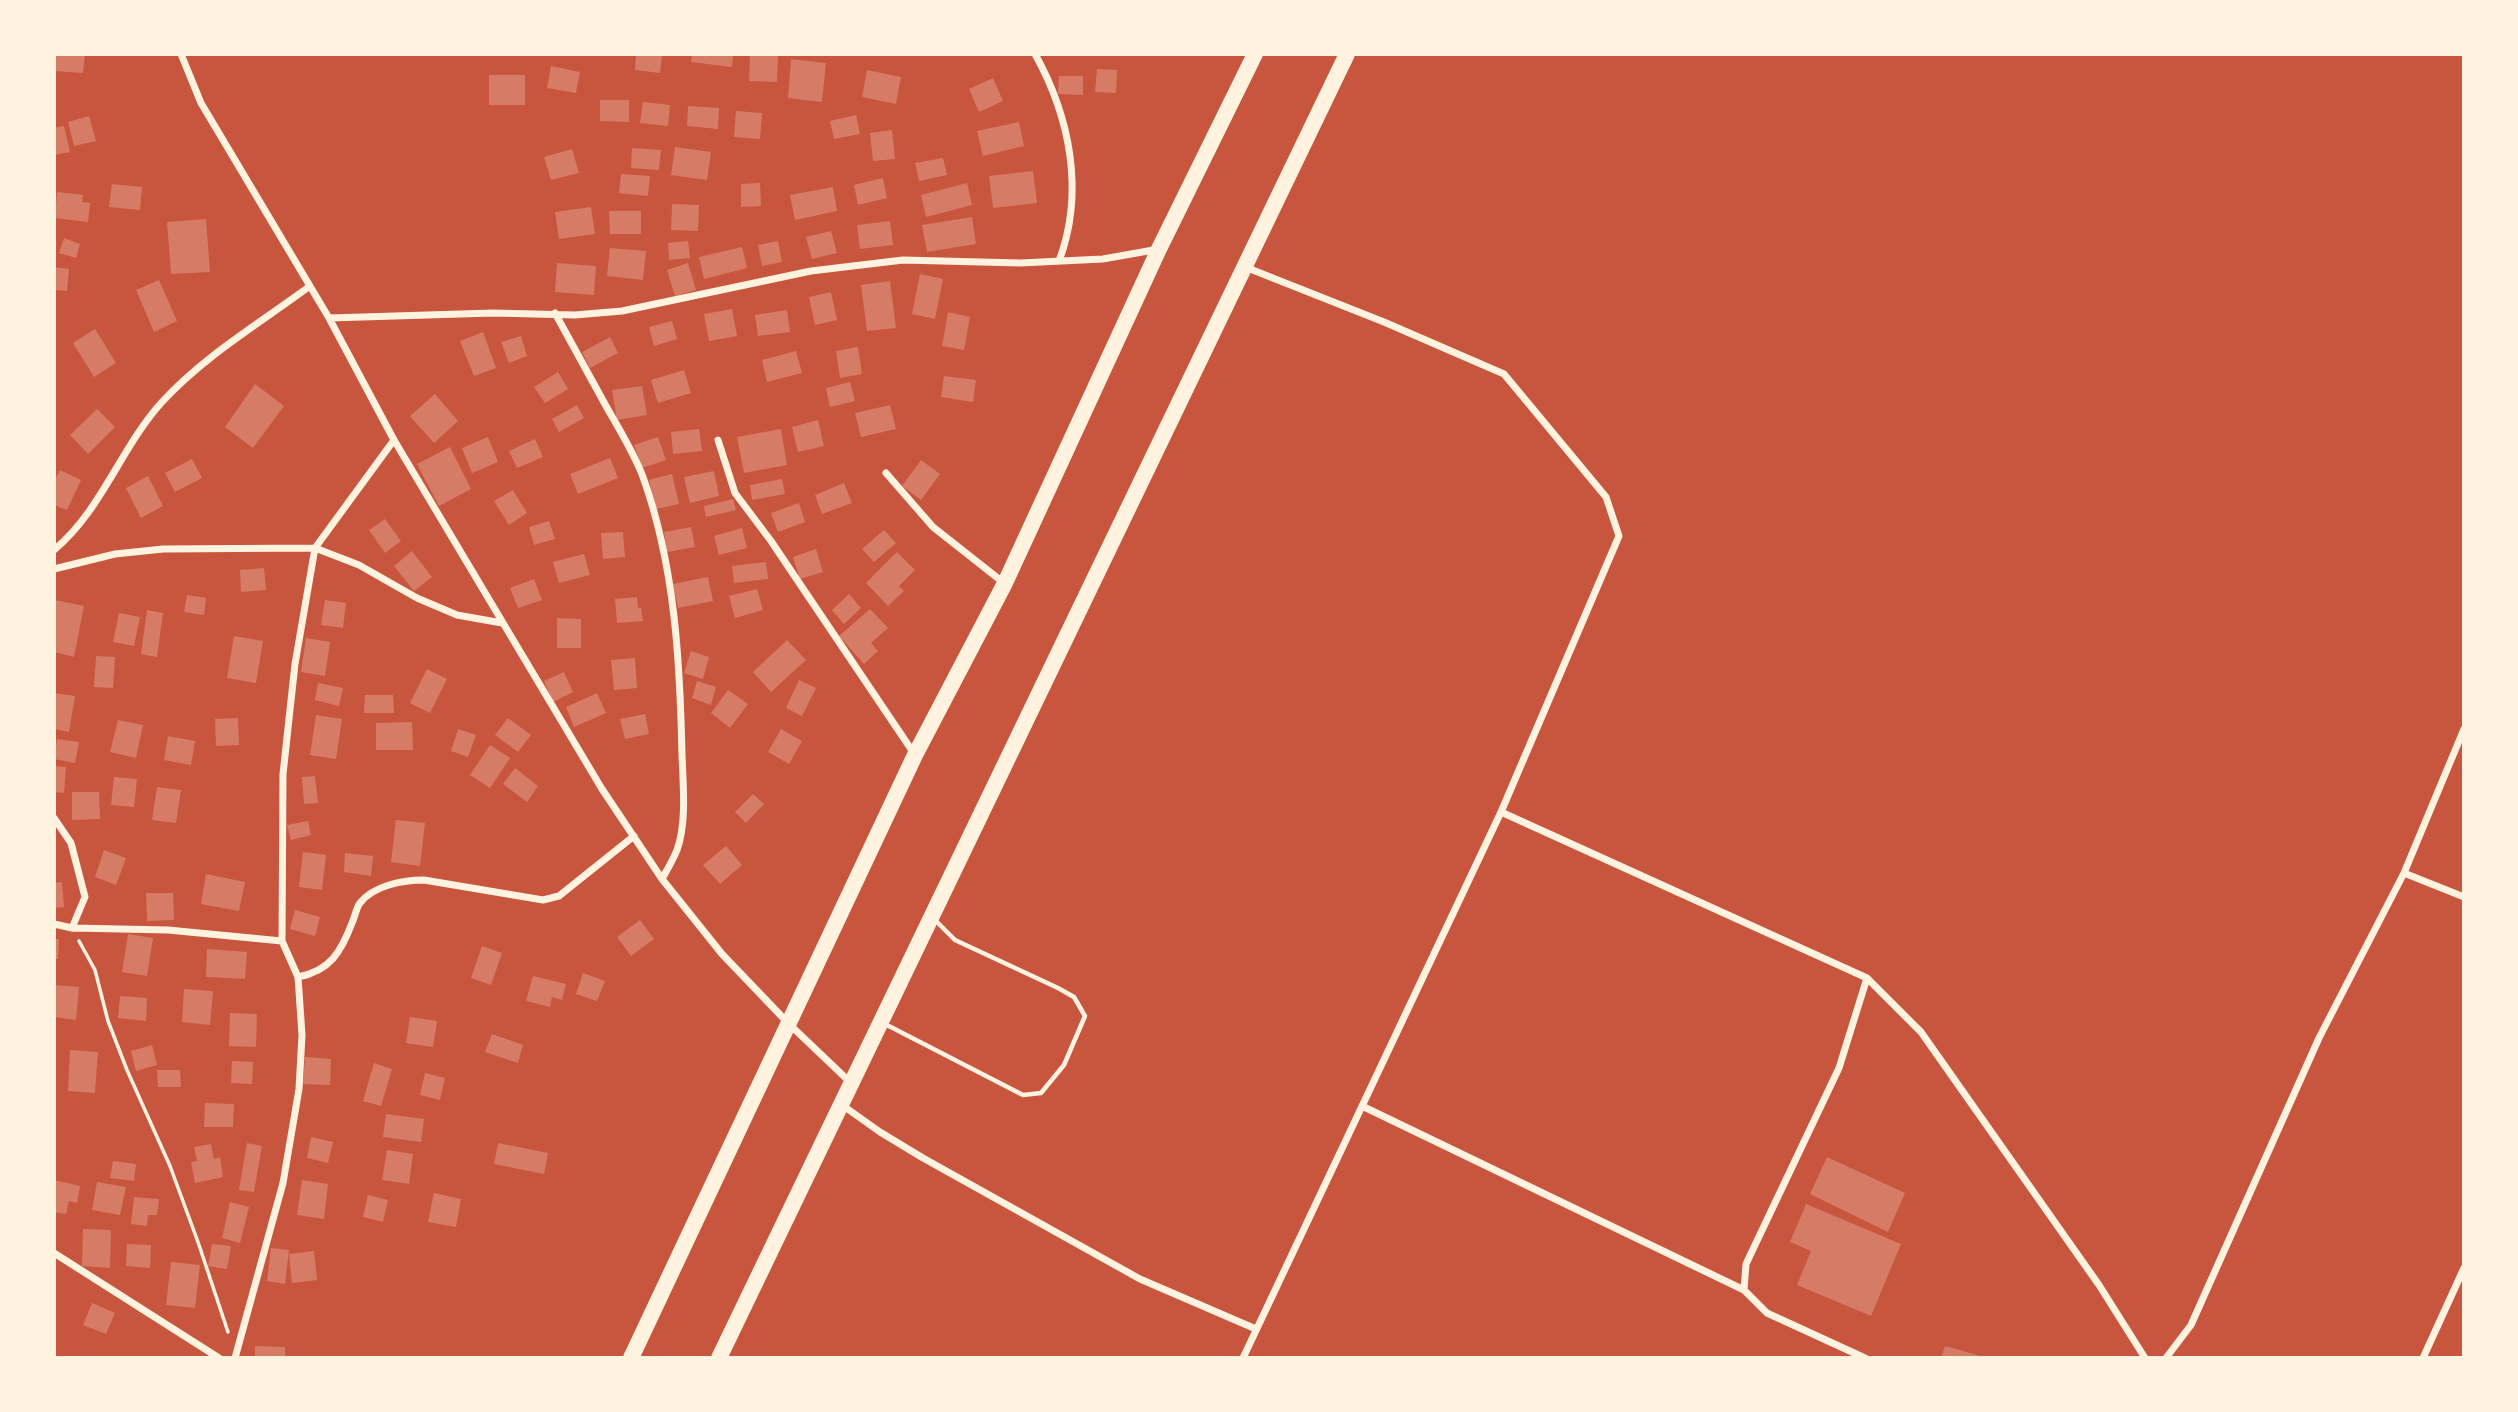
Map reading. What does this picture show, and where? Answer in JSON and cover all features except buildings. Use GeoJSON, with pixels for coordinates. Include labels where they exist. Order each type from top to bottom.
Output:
{"type":"FeatureCollection","features":[{"type":"Feature","properties":{"kind":"highway"},"geometry":{"type":"LineString","coordinates":[[631,1358],[915,755],[1005,583],[1159,249],[1255,54]]}},
{"type":"Feature","properties":{"kind":"highway"},"geometry":{"type":"LineString","coordinates":[[719,1358],[1347,54]]}},
{"type":"Feature","properties":{"kind":"street"},"geometry":{"type":"LineString","coordinates":[[181,54],[201,103],[329,318],[394,440],[502,623],[634,836],[662,879],[722,954],[788,1023],[851,1083]]}},
{"type":"Feature","properties":{"kind":"street"},"geometry":{"type":"LineString","coordinates":[[1035,54],[1064,120],[1072,164],[1072,214],[1059,261]]}},
{"type":"Feature","properties":{"kind":"street"},"geometry":{"type":"LineString","coordinates":[[329,318],[555,313],[575,315],[622,310],[811,271],[903,260],[1020,264],[1103,259],[1159,249]]}},
{"type":"Feature","properties":{"kind":"street"},"geometry":{"type":"LineString","coordinates":[[1243,1358],[1501,812],[1619,536],[1606,497],[1504,374],[1384,322],[1245,267]]}},
{"type":"Feature","properties":{"kind":"street"},"geometry":{"type":"LineString","coordinates":[[54,550],[84,519],[125,451],[161,403],[195,371],[310,286]]}},
{"type":"Feature","properties":{"kind":"street"},"geometry":{"type":"LineString","coordinates":[[555,313],[642,474],[657,519],[666,564],[677,642],[683,786],[677,849],[662,879]]}},
{"type":"Feature","properties":{"kind":"street"},"geometry":{"type":"LineString","coordinates":[[235,1356],[283,1183],[299,1089],[302,1034],[298,977],[282,941],[283,774],[295,664],[314,548],[394,440]]}},
{"type":"Feature","properties":{"kind":"street"},"geometry":{"type":"LineString","coordinates":[[718,440],[735,494],[771,541],[915,755]]}},
{"type":"Feature","properties":{"kind":"street"},"geometry":{"type":"LineString","coordinates":[[886,473],[933,527],[1005,583]]}},
{"type":"Feature","properties":{"kind":"street"},"geometry":{"type":"LineString","coordinates":[[54,569],[115,555],[163,549],[314,548],[359,565],[417,598],[457,615],[502,623]]}},
{"type":"Feature","properties":{"kind":"street"},"geometry":{"type":"LineString","coordinates":[[2166,1358],[2191,1325],[2319,1038],[2404,873],[2464,729]]}},
{"type":"Feature","properties":{"kind":"street"},"geometry":{"type":"LineString","coordinates":[[1501,812],[1867,978],[1921,1031],[2099,1285],[2145,1358]]}},
{"type":"Feature","properties":{"kind":"street"},"geometry":{"type":"LineString","coordinates":[[54,818],[71,843],[85,897],[72,928]]}},
{"type":"Feature","properties":{"kind":"street"},"geometry":{"type":"LineString","coordinates":[[298,977],[315,974],[339,952],[359,904],[381,889],[408,880],[424,880],[543,900],[559,896],[634,836]]}},
{"type":"Feature","properties":{"kind":"street"},"geometry":{"type":"LineString","coordinates":[[2404,873],[2464,897]]}},
{"type":"Feature","properties":{"kind":"street"},"geometry":{"type":"LineString","coordinates":[[54,924],[72,928],[168,930],[282,941]]}},
{"type":"Feature","properties":{"kind":"street"},"geometry":{"type":"LineString","coordinates":[[1744,1290],[1746,1264],[1839,1068],[1867,978]]}},
{"type":"Feature","properties":{"kind":"street"},"geometry":{"type":"LineString","coordinates":[[841,1105],[880,1132],[1140,1279],[1256,1329]]}},
{"type":"Feature","properties":{"kind":"street"},"geometry":{"type":"LineString","coordinates":[[1362,1106],[1744,1290],[1767,1312],[1865,1358]]}},
{"type":"Feature","properties":{"kind":"street"},"geometry":{"type":"LineString","coordinates":[[54,1253],[219,1358]]}},
{"type":"Feature","properties":{"kind":"street"},"geometry":{"type":"LineString","coordinates":[[2423,1358],[2464,1268]]}},
{"type":"Feature","properties":{"kind":"lane"},"geometry":{"type":"LineString","coordinates":[[881,1022],[1023,1095],[1041,1093],[1064,1065],[1085,1016],[1074,998],[955,940],[932,916]]}},
{"type":"Feature","properties":{"kind":"path"},"geometry":{"type":"LineString","coordinates":[[72,928],[95,970],[108,1021],[179,1192],[235,1356]]}}]}
